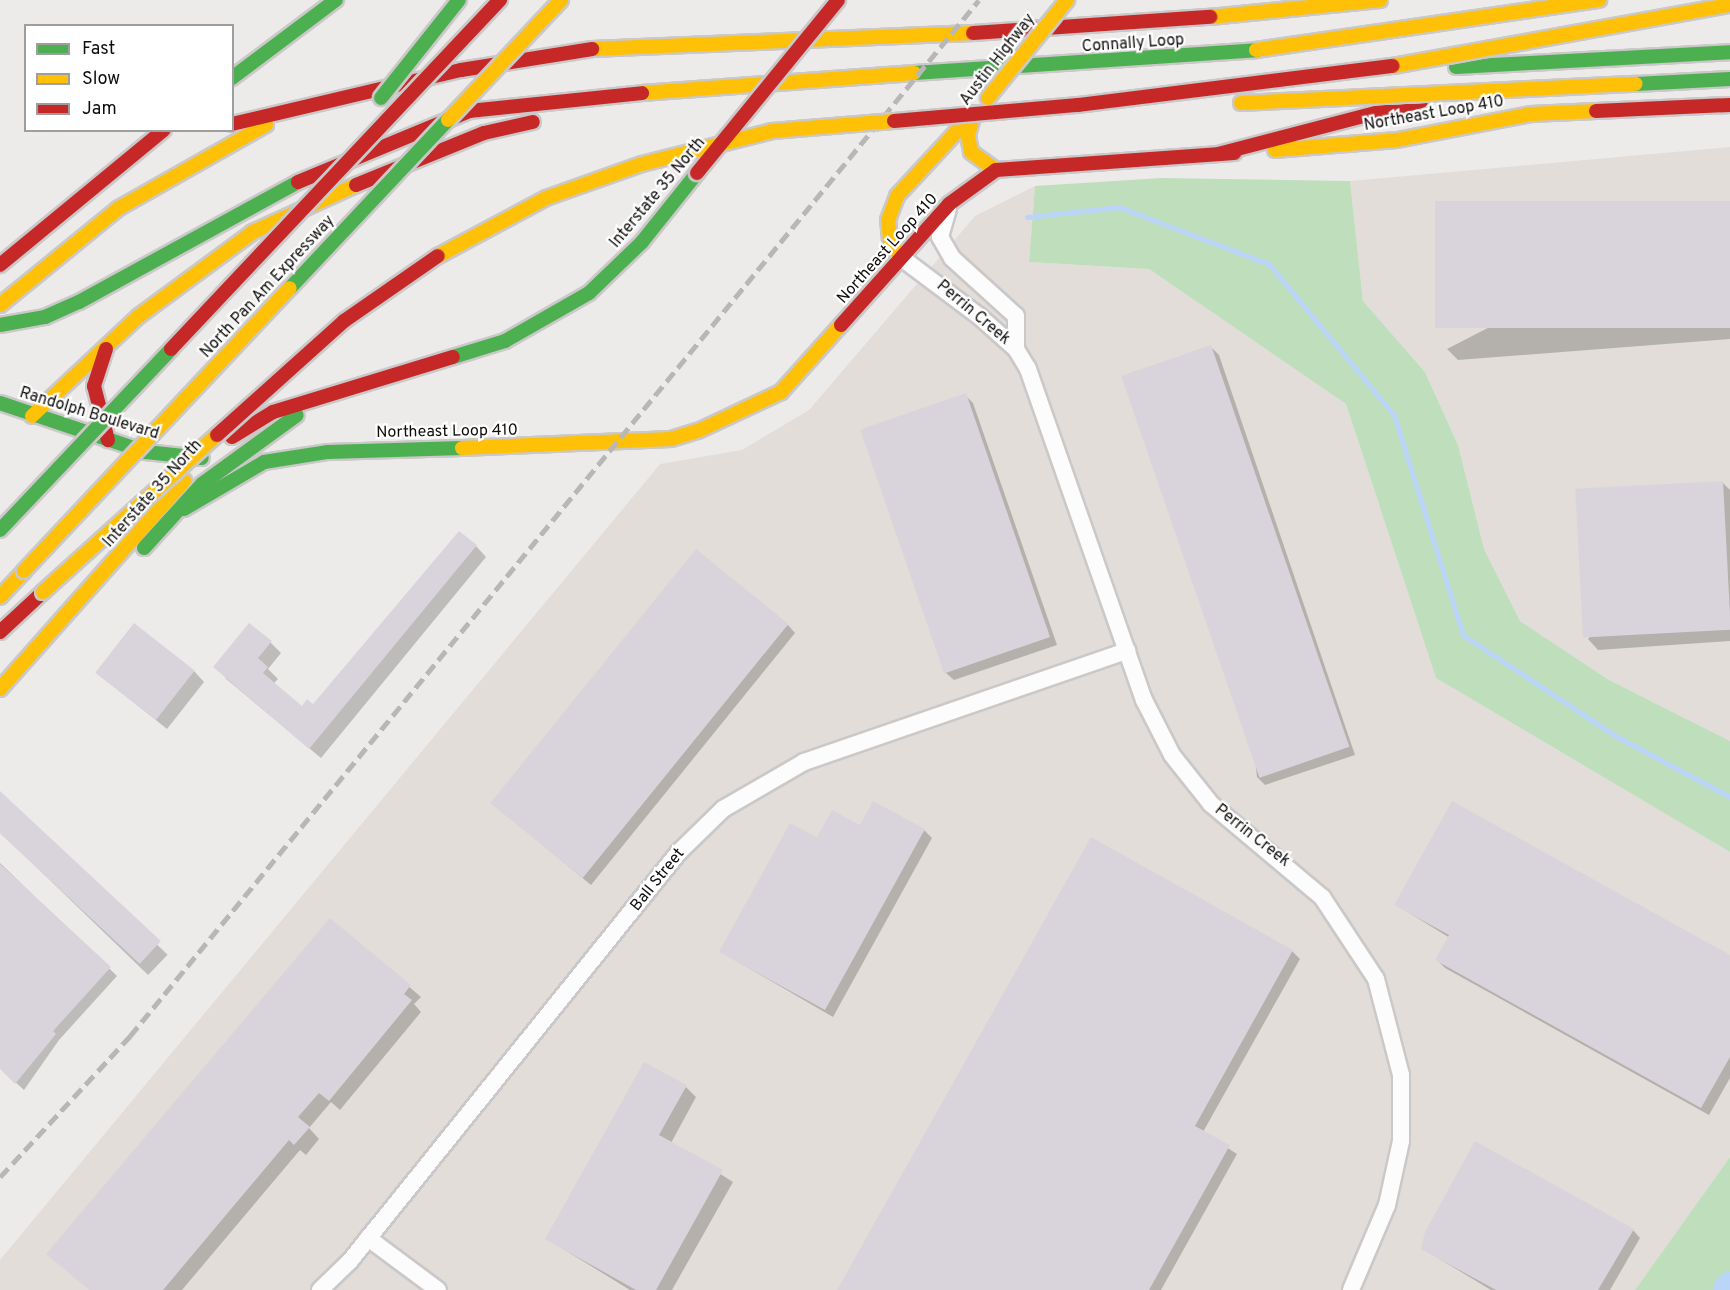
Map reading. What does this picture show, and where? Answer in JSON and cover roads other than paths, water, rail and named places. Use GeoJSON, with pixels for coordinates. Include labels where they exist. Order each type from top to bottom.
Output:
{"type":"FeatureCollection","features":[{"type":"Feature","properties":{"kind":"main road"},"geometry":{"type":"LineString","coordinates":[[234,76],[336,0]]}},
{"type":"Feature","properties":{"kind":"main road"},"geometry":{"type":"LineString","coordinates":[[366,115],[459,0]]}},
{"type":"Feature","properties":{"kind":"main road","name":"North Pan Am Expressway"},"geometry":{"type":"LineString","coordinates":[[0,529],[500,0]]}},
{"type":"Feature","properties":{"kind":"main road","name":"North Pan Am Expressway"},"geometry":{"type":"LineString","coordinates":[[0,597],[561,0]]}},
{"type":"Feature","properties":{"kind":"main road","name":"Interstate 35 North"},"geometry":{"type":"LineString","coordinates":[[0,689],[204,458],[257,420],[505,341],[543,322],[589,293],[642,242],[838,0]]}},
{"type":"Feature","properties":{"kind":"main road","name":"Austin Highway"},"geometry":{"type":"LineString","coordinates":[[996,170],[971,152],[968,136],[973,114],[1067,0]]}},
{"type":"Feature","properties":{"kind":"main road"},"geometry":{"type":"LineString","coordinates":[[234,123],[351,94],[623,44],[878,40],[1271,14],[1380,0]]}},
{"type":"Feature","properties":{"kind":"main road","name":"Connally Loop"},"geometry":{"type":"LineString","coordinates":[[666,92],[828,76],[1222,54],[1421,30],[1599,0]]}},
{"type":"Feature","properties":{"kind":"main road"},"geometry":{"type":"LineString","coordinates":[[0,632],[344,321],[434,258],[546,198],[642,164],[772,131],[1078,105],[1454,59],[1730,5]]}},
{"type":"Feature","properties":{"kind":"main road"},"geometry":{"type":"LineString","coordinates":[[1215,72],[1557,65],[1730,52]]}},
{"type":"Feature","properties":{"kind":"main road"},"geometry":{"type":"LineString","coordinates":[[1218,154],[1557,65]]}},
{"type":"Feature","properties":{"kind":"main road"},"geometry":{"type":"LineString","coordinates":[[828,76],[1157,73]]}},
{"type":"Feature","properties":{"kind":"main road"},"geometry":{"type":"LineString","coordinates":[[1078,105],[1314,102],[1730,79]]}},
{"type":"Feature","properties":{"kind":"main road"},"geometry":{"type":"LineString","coordinates":[[0,325],[45,317],[79,302],[314,173],[469,111],[666,92]]}},
{"type":"Feature","properties":{"kind":"main road"},"geometry":{"type":"LineString","coordinates":[[32,416],[173,288],[253,232],[484,133],[666,92]]}},
{"type":"Feature","properties":{"kind":"main road"},"geometry":{"type":"LineString","coordinates":[[0,305],[40,268],[162,181],[281,118],[351,94]]}},
{"type":"Feature","properties":{"kind":"main road","name":"Northeast Loop 410"},"geometry":{"type":"LineString","coordinates":[[184,509],[264,462],[381,449],[671,439],[725,422],[781,392],[899,256],[950,204],[996,170],[1397,140],[1531,114],[1730,105]]}},
{"type":"Feature","properties":{"kind":"main road"},"geometry":{"type":"LineString","coordinates":[[899,256],[890,241],[888,220],[897,196],[973,114]]}},
{"type":"Feature","properties":{"kind":"main road"},"geometry":{"type":"LineString","coordinates":[[0,265],[16,249],[75,205],[162,132]]}},
{"type":"Feature","properties":{"kind":"main road"},"geometry":{"type":"LineString","coordinates":[[0,529],[335,149]]}},
{"type":"Feature","properties":{"kind":"main road"},"geometry":{"type":"LineString","coordinates":[[75,205],[144,167]]}},
{"type":"Feature","properties":{"kind":"main road"},"geometry":{"type":"LineString","coordinates":[[106,349],[94,386],[108,440]]}},
{"type":"Feature","properties":{"kind":"main road","name":"Interstate 35 North"},"geometry":{"type":"LineString","coordinates":[[33,654],[184,509],[202,484],[325,397]]}},
{"type":"Feature","properties":{"kind":"main road","name":"Randolph Boulevard"},"geometry":{"type":"LineString","coordinates":[[0,403],[32,416],[146,452],[204,458]]}},
{"type":"Feature","properties":{"kind":"street","name":"Perrin Creek"},"geometry":{"type":"LineString","coordinates":[[950,204],[940,237],[952,258],[1016,316],[1016,349]]}},
{"type":"Feature","properties":{"kind":"street","name":"Perrin Creek"},"geometry":{"type":"LineString","coordinates":[[899,256],[1016,349],[1040,396],[1127,651],[1156,728],[1184,772],[1211,804],[1322,897],[1361,950],[1388,1010],[1401,1075],[1401,1141],[1387,1205],[1351,1290]]}},
{"type":"Feature","properties":{"kind":"street","name":"Ball Street"},"geometry":{"type":"LineString","coordinates":[[320,1290],[368,1238],[679,852],[723,808],[804,762],[1127,651]]}},
{"type":"Feature","properties":{"kind":"street"},"geometry":{"type":"LineString","coordinates":[[368,1238],[438,1290]]}},
{"type":"Feature","properties":{"kind":"waterway"},"geometry":{"type":"LineString","coordinates":[[1027,217],[1119,207],[1269,264],[1394,415],[1463,635],[1614,735],[1730,797]]}},
{"type":"Feature","properties":{"kind":"railway"},"geometry":{"type":"LineString","coordinates":[[0,1177],[130,1036],[979,0]]}}]}
